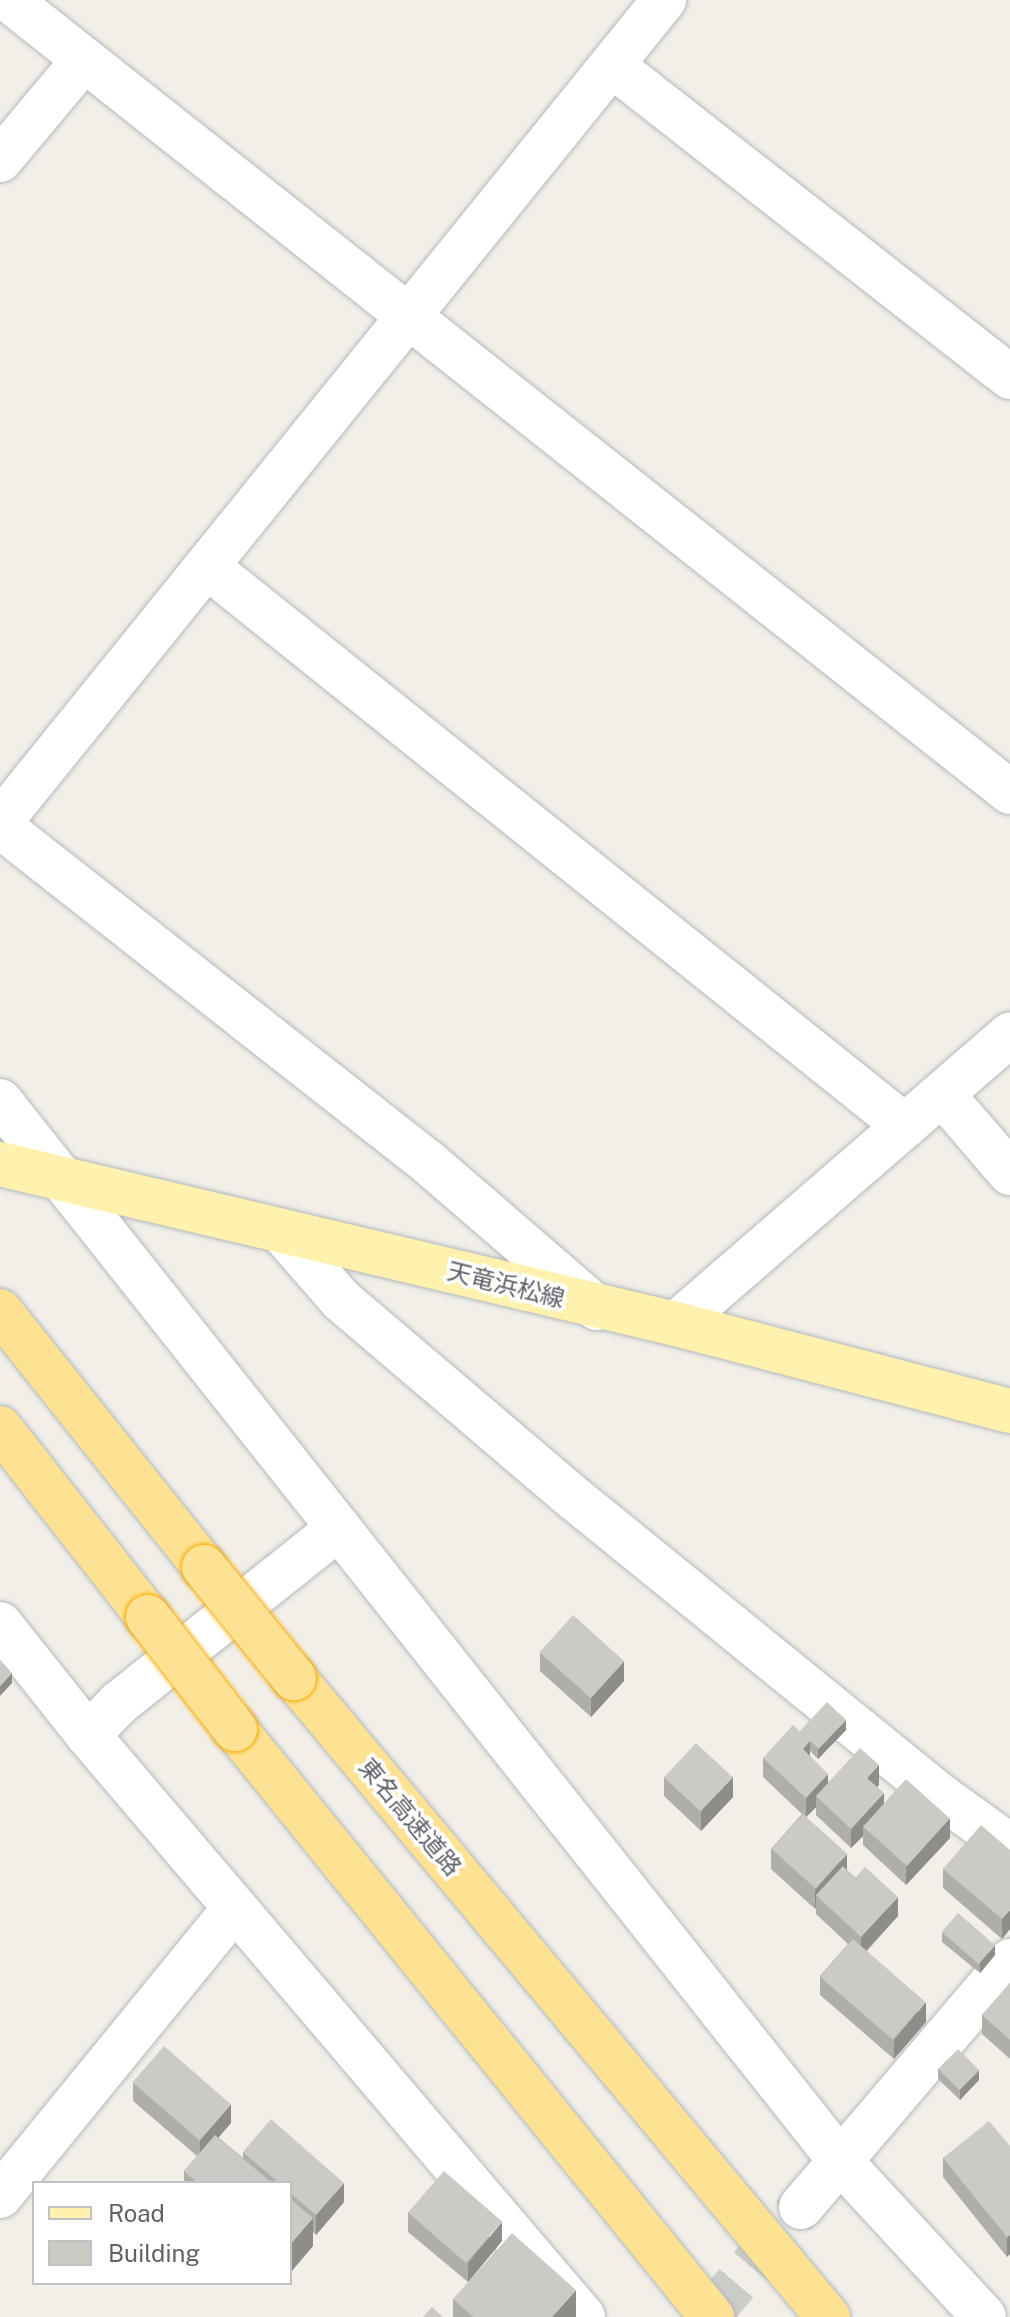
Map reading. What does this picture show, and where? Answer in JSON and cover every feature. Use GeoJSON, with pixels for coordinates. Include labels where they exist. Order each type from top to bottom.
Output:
{"type":"FeatureCollection","features":[{"type":"Feature","properties":{"kind":"highway","name":"東名高速道路"},"geometry":{"type":"LineString","coordinates":[[0,1311],[294,1678],[828,2317]]}},
{"type":"Feature","properties":{"kind":"highway"},"geometry":{"type":"LineString","coordinates":[[0,1428],[235,1729],[712,2317]]}},
{"type":"Feature","properties":{"kind":"main road","name":"天竜浜松線"},"geometry":{"type":"LineString","coordinates":[[0,1164],[597,1308],[676,1324],[1010,1411]]}},
{"type":"Feature","properties":{"kind":"street"},"geometry":{"type":"LineString","coordinates":[[9,0],[82,62],[1010,792]]}},
{"type":"Feature","properties":{"kind":"street"},"geometry":{"type":"LineString","coordinates":[[597,1308],[429,1163],[0,824],[614,67],[664,0]]}},
{"type":"Feature","properties":{"kind":"street"},"geometry":{"type":"LineString","coordinates":[[0,160],[82,62]]}},
{"type":"Feature","properties":{"kind":"street"},"geometry":{"type":"LineString","coordinates":[[614,67],[1010,377]]}},
{"type":"Feature","properties":{"kind":"street"},"geometry":{"type":"LineString","coordinates":[[209,568],[905,1126]]}},
{"type":"Feature","properties":{"kind":"street"},"geometry":{"type":"LineString","coordinates":[[676,1324],[1010,1035]]}},
{"type":"Feature","properties":{"kind":"street"},"geometry":{"type":"LineString","coordinates":[[943,1095],[1010,1173]]}},
{"type":"Feature","properties":{"kind":"street"},"geometry":{"type":"LineString","coordinates":[[0,1101],[842,2163],[984,2317]]}},
{"type":"Feature","properties":{"kind":"street"},"geometry":{"type":"LineString","coordinates":[[281,1231],[341,1300],[575,1499],[942,1797],[1010,1846]]}},
{"type":"Feature","properties":{"kind":"street"},"geometry":{"type":"LineString","coordinates":[[88,1735],[119,1703],[339,1528]]}},
{"type":"Feature","properties":{"kind":"street"},"geometry":{"type":"LineString","coordinates":[[0,1624],[88,1735],[583,2317]]}},
{"type":"Feature","properties":{"kind":"street"},"geometry":{"type":"LineString","coordinates":[[0,2196],[235,1908]]}},
{"type":"Feature","properties":{"kind":"street"},"geometry":{"type":"LineString","coordinates":[[801,2207],[842,2163],[1010,1961]]}},
{"type":"Feature","properties":{"kind":"building"},"geometry":{"type":"Polygon","coordinates":[[[573,1615],[624,1661],[591,1698],[540,1652],[573,1615]]]}},
{"type":"Feature","properties":{"kind":"building"},"geometry":{"type":"Polygon","coordinates":[[[2,1662],[12,1673],[0,1686],[0,1664],[2,1662]]]}},
{"type":"Feature","properties":{"kind":"building"},"geometry":{"type":"Polygon","coordinates":[[[827,1702],[846,1720],[819,1749],[800,1731],[827,1702]]]}},
{"type":"Feature","properties":{"kind":"building"},"geometry":{"type":"Polygon","coordinates":[[[793,1725],[810,1741],[803,1749],[828,1774],[806,1798],[763,1758],[793,1725]]]}},
{"type":"Feature","properties":{"kind":"building"},"geometry":{"type":"Polygon","coordinates":[[[696,1743],[733,1777],[701,1811],[664,1777],[696,1743]]]}},
{"type":"Feature","properties":{"kind":"building"},"geometry":{"type":"Polygon","coordinates":[[[860,1748],[879,1765],[867,1778],[884,1793],[851,1829],[816,1796],[860,1748]]]}},
{"type":"Feature","properties":{"kind":"building"},"geometry":{"type":"Polygon","coordinates":[[[906,1779],[950,1818],[907,1866],[863,1827],[906,1779]]]}},
{"type":"Feature","properties":{"kind":"building"},"geometry":{"type":"Polygon","coordinates":[[[803,1814],[847,1853],[815,1888],[772,1849],[803,1814]]]}},
{"type":"Feature","properties":{"kind":"building"},"geometry":{"type":"Polygon","coordinates":[[[981,1825],[1010,1850],[1010,1910],[1002,1919],[943,1869],[981,1825]]]}},
{"type":"Feature","properties":{"kind":"building"},"geometry":{"type":"Polygon","coordinates":[[[843,1866],[855,1878],[865,1867],[898,1897],[861,1937],[816,1895],[843,1866]]]}},
{"type":"Feature","properties":{"kind":"building"},"geometry":{"type":"Polygon","coordinates":[[[958,1913],[995,1945],[979,1964],[942,1932],[958,1913]]]}},
{"type":"Feature","properties":{"kind":"building"},"geometry":{"type":"Polygon","coordinates":[[[853,1939],[925,2002],[893,2040],[820,1977],[853,1939]]]}},
{"type":"Feature","properties":{"kind":"building"},"geometry":{"type":"Polygon","coordinates":[[[1010,1983],[1010,2040],[982,2015],[1010,1983]]]}},
{"type":"Feature","properties":{"kind":"building"},"geometry":{"type":"Polygon","coordinates":[[[164,2046],[231,2104],[200,2141],[133,2082],[164,2046]]]}},
{"type":"Feature","properties":{"kind":"building"},"geometry":{"type":"Polygon","coordinates":[[[958,2049],[979,2070],[959,2090],[938,2069],[958,2049]]]}},
{"type":"Feature","properties":{"kind":"building"},"geometry":{"type":"Polygon","coordinates":[[[271,2119],[344,2183],[316,2215],[292,2195],[292,2181],[277,2181],[243,2152],[271,2119]]]}},
{"type":"Feature","properties":{"kind":"building"},"geometry":{"type":"Polygon","coordinates":[[[989,2121],[1010,2146],[1010,2235],[1007,2237],[943,2158],[989,2121]]]}},
{"type":"Feature","properties":{"kind":"building"},"geometry":{"type":"Polygon","coordinates":[[[215,2135],[270,2181],[196,2181],[184,2171],[215,2135]]]}},
{"type":"Feature","properties":{"kind":"building"},"geometry":{"type":"Polygon","coordinates":[[[444,2171],[502,2222],[466,2263],[408,2213],[444,2171]]]}},
{"type":"Feature","properties":{"kind":"building"},"geometry":{"type":"Polygon","coordinates":[[[292,2201],[313,2218],[292,2243],[292,2201]]]}},
{"type":"Feature","properties":{"kind":"building"},"geometry":{"type":"Polygon","coordinates":[[[512,2233],[576,2290],[552,2317],[473,2317],[453,2299],[512,2233]]]}},
{"type":"Feature","properties":{"kind":"building"},"geometry":{"type":"Polygon","coordinates":[[[432,2307],[443,2317],[423,2317],[432,2307]]]}},
{"type":"Feature","properties":{"kind":"tunnel"},"geometry":{"type":"LineString","coordinates":[[708,2317],[801,2207]]}}]}
